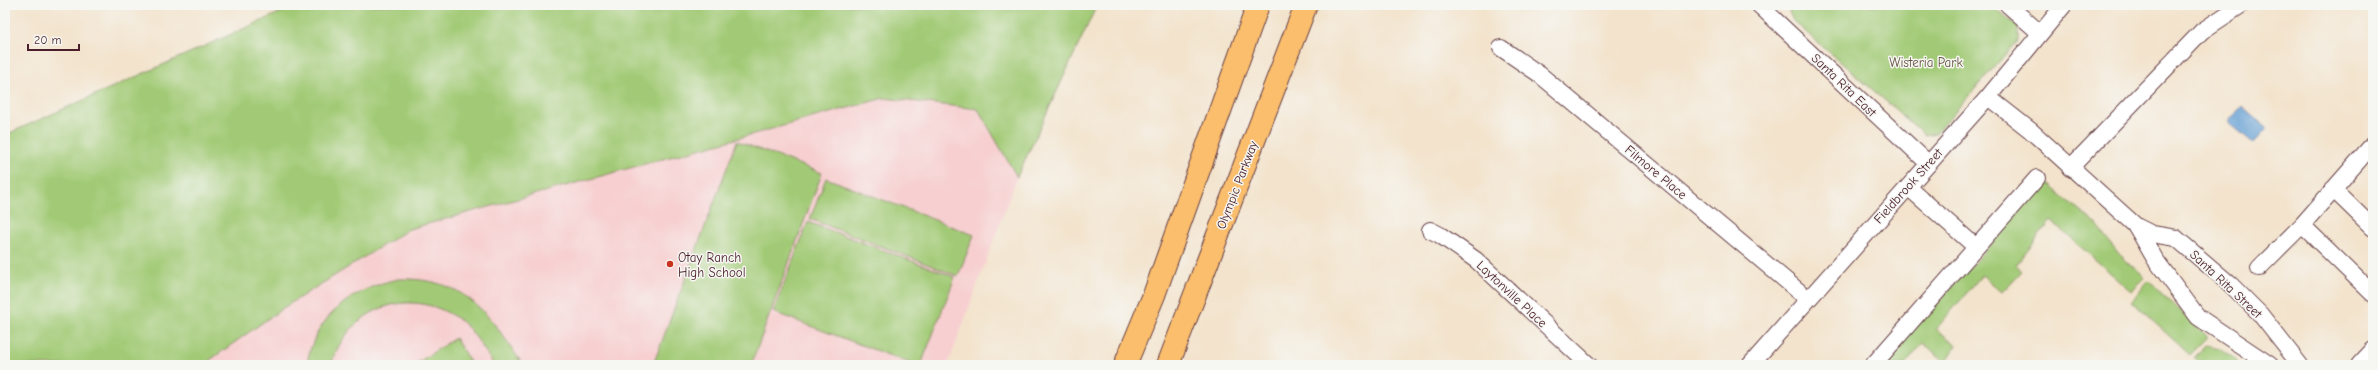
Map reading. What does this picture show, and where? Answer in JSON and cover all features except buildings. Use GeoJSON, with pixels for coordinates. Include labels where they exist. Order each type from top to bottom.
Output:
{"type":"FeatureCollection","features":[{"type":"Feature","properties":{"kind":"main road"},"geometry":{"type":"LineString","coordinates":[[1125,365],[1154,295],[1258,5]]}},
{"type":"Feature","properties":{"kind":"main road","name":"Olympic Parkway"},"geometry":{"type":"LineString","coordinates":[[1168,365],[1306,5]]}},
{"type":"Feature","properties":{"kind":"street"},"geometry":{"type":"LineString","coordinates":[[2008,5],[2040,33]]}},
{"type":"Feature","properties":{"kind":"street","name":"Fieldbrook Street"},"geometry":{"type":"LineString","coordinates":[[1750,365],[1988,97],[2064,5]]}},
{"type":"Feature","properties":{"kind":"street"},"geometry":{"type":"LineString","coordinates":[[2070,168],[2202,31],[2241,5]]}},
{"type":"Feature","properties":{"kind":"street","name":"Santa Rita East"},"geometry":{"type":"LineString","coordinates":[[1769,8],[1929,164]]}},
{"type":"Feature","properties":{"kind":"street","name":"Filmore Place"},"geometry":{"type":"LineString","coordinates":[[1502,48],[1539,74],[1808,299]]}},
{"type":"Feature","properties":{"kind":"street","name":"Santa Rita Street"},"geometry":{"type":"LineString","coordinates":[[1988,97],[2030,130],[2070,168],[2136,226],[2152,234],[2176,238],[2231,285],[2260,314],[2300,365]]}},
{"type":"Feature","properties":{"kind":"street"},"geometry":{"type":"LineString","coordinates":[[2259,268],[2302,225],[2373,144]]}},
{"type":"Feature","properties":{"kind":"street"},"geometry":{"type":"LineString","coordinates":[[1873,365],[2037,178]]}},
{"type":"Feature","properties":{"kind":"street"},"geometry":{"type":"LineString","coordinates":[[1908,187],[1976,247]]}},
{"type":"Feature","properties":{"kind":"street"},"geometry":{"type":"LineString","coordinates":[[2333,189],[2373,228]]}},
{"type":"Feature","properties":{"kind":"street"},"geometry":{"type":"LineString","coordinates":[[2302,225],[2373,294]]}},
{"type":"Feature","properties":{"kind":"street","name":"Santa Rita Street"},"geometry":{"type":"LineString","coordinates":[[2136,226],[2155,259],[2198,317],[2270,365]]}},
{"type":"Feature","properties":{"kind":"street","name":"Laytonville Place"},"geometry":{"type":"LineString","coordinates":[[1430,230],[1440,235],[1476,260],[1588,365]]}},
{"type":"Feature","properties":{"kind":"street"},"geometry":{"type":"LineString","coordinates":[[2359,365],[2373,350]]}},
{"type":"Feature","properties":{"kind":"shaded area","name":"Otay Ranch High School"},"geometry":{"type":"Polygon","coordinates":[[[884,98],[978,109],[1017,177],[948,365],[203,365],[283,308],[409,229],[884,98]]]}},
{"type":"Feature","properties":{"kind":"green space"},"geometry":{"type":"Polygon","coordinates":[[[297,5],[1097,5],[1017,177],[978,109],[884,98],[409,229],[283,308],[203,365],[5,365],[5,135],[297,5]]]}},
{"type":"Feature","properties":{"kind":"green space","name":"Wisteria Park"},"geometry":{"type":"Polygon","coordinates":[[[1791,5],[1992,5],[2018,27],[2018,40],[1936,133],[1925,135],[1793,21],[1789,12],[1791,5]]]}},
{"type":"Feature","properties":{"kind":"green space"},"geometry":{"type":"Polygon","coordinates":[[[737,141],[822,173],[751,365],[653,365],[737,141]]]}},
{"type":"Feature","properties":{"kind":"green space"},"geometry":{"type":"Polygon","coordinates":[[[826,178],[974,235],[958,276],[810,219],[826,178]]]}},
{"type":"Feature","properties":{"kind":"green space"},"geometry":{"type":"Polygon","coordinates":[[[2044,181],[2095,223],[2119,254],[2145,278],[2131,291],[2051,221],[2015,265],[2022,271],[2002,292],[1982,275],[1936,329],[1957,345],[1946,362],[1923,343],[1905,365],[1881,365],[1999,235],[2044,181]]]}},
{"type":"Feature","properties":{"kind":"green space"},"geometry":{"type":"Polygon","coordinates":[[[808,222],[955,277],[921,365],[915,365],[773,312],[808,222]]]}},
{"type":"Feature","properties":{"kind":"green space"},"geometry":{"type":"Polygon","coordinates":[[[398,279],[422,280],[441,284],[458,292],[473,302],[499,330],[523,365],[494,365],[474,334],[458,319],[439,309],[419,304],[400,303],[382,308],[365,317],[351,329],[339,346],[331,365],[307,365],[311,348],[318,333],[327,319],[338,307],[366,289],[398,279]]]}},
{"type":"Feature","properties":{"kind":"green space"},"geometry":{"type":"Polygon","coordinates":[[[2149,281],[2208,337],[2190,355],[2131,301],[2149,281]]]}},
{"type":"Feature","properties":{"kind":"green space"},"geometry":{"type":"Polygon","coordinates":[[[455,338],[472,365],[414,365],[455,338]]]}},
{"type":"Feature","properties":{"kind":"green space"},"geometry":{"type":"Polygon","coordinates":[[[2206,345],[2221,348],[2240,365],[2203,365],[2194,358],[2206,345]]]}},
{"type":"Feature","properties":{"kind":"water"},"geometry":{"type":"Polygon","coordinates":[[[2242,106],[2267,128],[2253,143],[2228,122],[2242,106]]]}},
{"type":"Feature","properties":{"kind":"place","name":"Otay Ranch High School"},"geometry":{"type":"Point","coordinates":[670,264]}}]}
